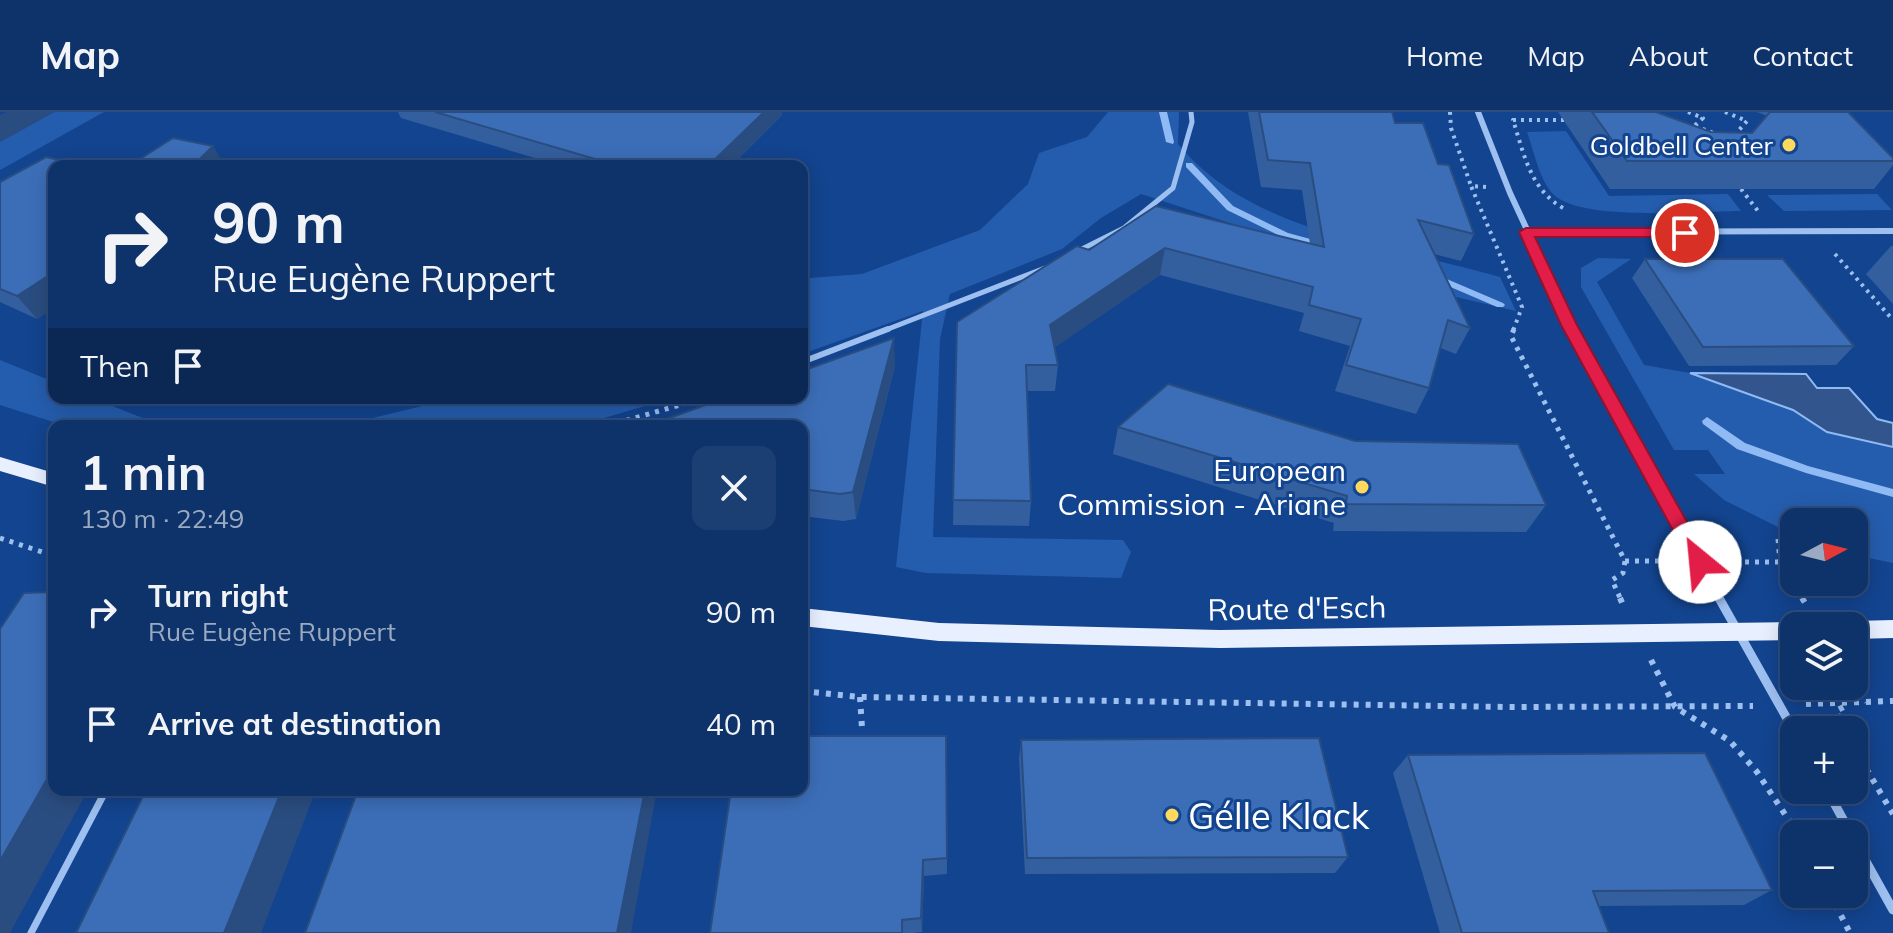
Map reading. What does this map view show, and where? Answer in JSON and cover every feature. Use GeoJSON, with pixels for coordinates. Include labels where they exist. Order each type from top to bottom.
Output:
{"type":"FeatureCollection","features":[{"type":"Feature","properties":{"kind":"main road"},"geometry":{"type":"LineString","coordinates":[[0,464],[48,478]]}},
{"type":"Feature","properties":{"kind":"main road","name":"Route d'Esch"},"geometry":{"type":"LineString","coordinates":[[808,618],[939,632],[1220,639],[1780,631]]}},
{"type":"Feature","properties":{"kind":"main road"},"geometry":{"type":"LineString","coordinates":[[1868,630],[1893,629]]}},
{"type":"Feature","properties":{"kind":"street"},"geometry":{"type":"LineString","coordinates":[[1478,112],[1507,188],[1569,325],[1785,716]]}},
{"type":"Feature","properties":{"kind":"street"},"geometry":{"type":"LineString","coordinates":[[1526,232],[1893,231]]}},
{"type":"Feature","properties":{"kind":"street"},"geometry":{"type":"LineString","coordinates":[[1868,865],[1893,910]]}},
{"type":"Feature","properties":{"kind":"lane"},"geometry":{"type":"LineString","coordinates":[[1071,255],[1124,228],[1173,188],[1192,122],[1191,112]]}},
{"type":"Feature","properties":{"kind":"lane"},"geometry":{"type":"LineString","coordinates":[[808,360],[1058,262]]}},
{"type":"Feature","properties":{"kind":"lane"},"geometry":{"type":"LineString","coordinates":[[31,933],[103,796]]}},
{"type":"Feature","properties":{"kind":"path"},"geometry":{"type":"LineString","coordinates":[[1450,112],[1451,128],[1471,186],[1522,307],[1511,336],[1625,561],[1623,573],[1612,580],[1675,707],[1730,741],[1757,772],[1789,820]]}},
{"type":"Feature","properties":{"kind":"path"},"geometry":{"type":"LineString","coordinates":[[1688,112],[1703,118]]}},
{"type":"Feature","properties":{"kind":"path"},"geometry":{"type":"LineString","coordinates":[[1681,126],[1690,130],[1707,112]]}},
{"type":"Feature","properties":{"kind":"path"},"geometry":{"type":"LineString","coordinates":[[1725,112],[1747,121],[1755,120]]}},
{"type":"Feature","properties":{"kind":"path"},"geometry":{"type":"LineString","coordinates":[[1564,120],[1513,120],[1540,192],[1551,203],[1585,214],[1596,234]]}},
{"type":"Feature","properties":{"kind":"path"},"geometry":{"type":"LineString","coordinates":[[1730,139],[1747,121]]}},
{"type":"Feature","properties":{"kind":"path"},"geometry":{"type":"LineString","coordinates":[[1695,126],[1718,135]]}},
{"type":"Feature","properties":{"kind":"path"},"geometry":{"type":"LineString","coordinates":[[1471,186],[1507,188]]}},
{"type":"Feature","properties":{"kind":"path"},"geometry":{"type":"LineString","coordinates":[[1832,250],[1893,320]]}},
{"type":"Feature","properties":{"kind":"path"},"geometry":{"type":"LineString","coordinates":[[628,420],[683,404]]}},
{"type":"Feature","properties":{"kind":"path"},"geometry":{"type":"LineString","coordinates":[[0,538],[48,554]]}},
{"type":"Feature","properties":{"kind":"path"},"geometry":{"type":"LineString","coordinates":[[1778,539],[1780,562],[1811,612]]}},
{"type":"Feature","properties":{"kind":"path"},"geometry":{"type":"LineString","coordinates":[[808,692],[860,697],[1675,707],[1893,701]]}},
{"type":"Feature","properties":{"kind":"path"},"geometry":{"type":"LineString","coordinates":[[860,697],[862,728]]}},
{"type":"Feature","properties":{"kind":"path"},"geometry":{"type":"LineString","coordinates":[[1838,716],[1836,711],[1849,704],[1867,702]]}},
{"type":"Feature","properties":{"kind":"path"},"geometry":{"type":"LineString","coordinates":[[1868,772],[1893,814]]}},
{"type":"Feature","properties":{"kind":"path"},"geometry":{"type":"LineString","coordinates":[[1837,908],[1850,933]]}},
{"type":"Feature","properties":{"kind":"shaded area"},"geometry":{"type":"Polygon","coordinates":[[[54,112],[104,112],[0,170],[0,142],[54,112]]]}},
{"type":"Feature","properties":{"kind":"shaded area"},"geometry":{"type":"Polygon","coordinates":[[[1108,112],[1179,112],[1178,144],[1209,175],[1245,199],[1327,233],[1500,277],[1516,311],[1456,297],[1141,194],[1101,218],[1062,249],[950,294],[940,339],[933,537],[1123,540],[1131,552],[1121,578],[926,573],[896,567],[923,311],[808,352],[808,279],[862,274],[980,230],[1028,184],[1039,153],[1087,137],[1108,112]]]}},
{"type":"Feature","properties":{"kind":"shaded area"},"geometry":{"type":"Polygon","coordinates":[[[1566,131],[1609,196],[1728,194],[1741,211],[1614,212],[1567,203],[1553,194],[1544,181],[1527,132],[1566,131]]]}},
{"type":"Feature","properties":{"kind":"shaded area"},"geometry":{"type":"Polygon","coordinates":[[[1877,194],[1892,210],[1784,211],[1767,195],[1877,194]]]}},
{"type":"Feature","properties":{"kind":"shaded area"},"geometry":{"type":"Polygon","coordinates":[[[1598,258],[1631,259],[1597,282],[1644,365],[1690,373],[1793,410],[1827,432],[1893,447],[1893,563],[1868,558],[1868,508],[1780,508],[1780,528],[1724,500],[1694,474],[1725,474],[1708,450],[1674,450],[1581,287],[1581,268],[1598,258]]]}},
{"type":"Feature","properties":{"kind":"shaded area"},"geometry":{"type":"Polygon","coordinates":[[[0,360],[48,380],[48,404],[107,404],[148,420],[48,420],[0,405],[0,360]]]}},
{"type":"Feature","properties":{"kind":"shaded area"},"geometry":{"type":"Polygon","coordinates":[[[1690,373],[1806,374],[1817,388],[1849,388],[1877,419],[1893,423],[1893,447],[1827,432],[1793,410],[1690,373]]]}},
{"type":"Feature","properties":{"kind":"shaded area"},"geometry":{"type":"Polygon","coordinates":[[[430,404],[652,404],[597,420],[365,420],[430,404]]]}},
{"type":"Feature","properties":{"kind":"building"},"geometry":{"type":"Polygon","coordinates":[[[435,112],[764,112],[714,160],[599,160],[435,112]]]}},
{"type":"Feature","properties":{"kind":"building"},"geometry":{"type":"Polygon","coordinates":[[[1259,112],[1392,112],[1395,123],[1423,123],[1438,164],[1449,165],[1474,234],[1418,220],[1470,328],[1448,320],[1429,388],[1346,365],[1361,319],[1309,305],[1313,287],[1165,248],[1050,325],[1058,365],[1026,365],[1031,501],[953,500],[957,322],[1077,246],[1089,250],[1156,206],[1324,247],[1310,163],[1268,160],[1259,112]]]}},
{"type":"Feature","properties":{"kind":"building"},"geometry":{"type":"Polygon","coordinates":[[[1592,112],[1656,112],[1711,132],[1752,133],[1770,112],[1848,112],[1893,161],[1627,161],[1592,112]]]}},
{"type":"Feature","properties":{"kind":"building"},"geometry":{"type":"Polygon","coordinates":[[[173,138],[213,146],[199,160],[138,160],[173,138]]]}},
{"type":"Feature","properties":{"kind":"building"},"geometry":{"type":"Polygon","coordinates":[[[46,157],[60,160],[48,160],[48,276],[17,296],[0,289],[0,182],[46,157]]]}},
{"type":"Feature","properties":{"kind":"building"},"geometry":{"type":"Polygon","coordinates":[[[1645,259],[1783,259],[1854,346],[1703,347],[1645,259]]]}},
{"type":"Feature","properties":{"kind":"building"},"geometry":{"type":"Polygon","coordinates":[[[894,338],[853,492],[840,494],[808,490],[808,420],[664,420],[708,404],[808,404],[808,369],[894,338]]]}},
{"type":"Feature","properties":{"kind":"building"},"geometry":{"type":"Polygon","coordinates":[[[1168,384],[1355,441],[1518,444],[1546,505],[1346,504],[1347,496],[1118,427],[1168,384]]]}},
{"type":"Feature","properties":{"kind":"building"},"geometry":{"type":"Polygon","coordinates":[[[48,592],[48,777],[0,861],[0,629],[24,593],[48,592]]]}},
{"type":"Feature","properties":{"kind":"building"},"geometry":{"type":"Polygon","coordinates":[[[808,736],[946,736],[947,858],[923,860],[921,918],[902,920],[902,933],[710,933],[730,796],[808,796],[808,736]]]}},
{"type":"Feature","properties":{"kind":"building","name":"Gélle Klack"},"geometry":{"type":"Polygon","coordinates":[[[1319,738],[1348,857],[1027,858],[1021,740],[1319,738]]]}},
{"type":"Feature","properties":{"kind":"building"},"geometry":{"type":"Polygon","coordinates":[[[1705,753],[1772,890],[1593,891],[1609,933],[1462,933],[1408,755],[1705,753]]]}},
{"type":"Feature","properties":{"kind":"building"},"geometry":{"type":"Polygon","coordinates":[[[143,796],[280,796],[224,933],[76,933],[143,796]]]}},
{"type":"Feature","properties":{"kind":"building"},"geometry":{"type":"Polygon","coordinates":[[[356,796],[644,796],[617,933],[305,933],[356,796]]]}},
{"type":"Feature","properties":{"kind":"waterway"},"geometry":{"type":"LineString","coordinates":[[1163,112],[1170,142]]}},
{"type":"Feature","properties":{"kind":"waterway"},"geometry":{"type":"LineString","coordinates":[[1189,165],[1230,208],[1285,235],[1322,245]]}},
{"type":"Feature","properties":{"kind":"waterway"},"geometry":{"type":"LineString","coordinates":[[1435,277],[1500,305]]}},
{"type":"Feature","properties":{"kind":"waterway"},"geometry":{"type":"LineString","coordinates":[[1707,421],[1741,446],[1806,469],[1893,493]]}},
{"type":"Feature","properties":{"kind":"place","name":"Goldbell Center"},"geometry":{"type":"Point","coordinates":[1789,145]}},
{"type":"Feature","properties":{"kind":"place","name":"European Commission - Ariane"},"geometry":{"type":"Point","coordinates":[1362,487]}},
{"type":"Feature","properties":{"kind":"place","name":"Gélle Klack"},"geometry":{"type":"Point","coordinates":[1172,815]}},
{"type":"Feature","properties":{"kind":"route"},"geometry":{"type":"LineString","coordinates":[[1685,233],[1526,232],[1569,325],[1700,562]]}}]}
